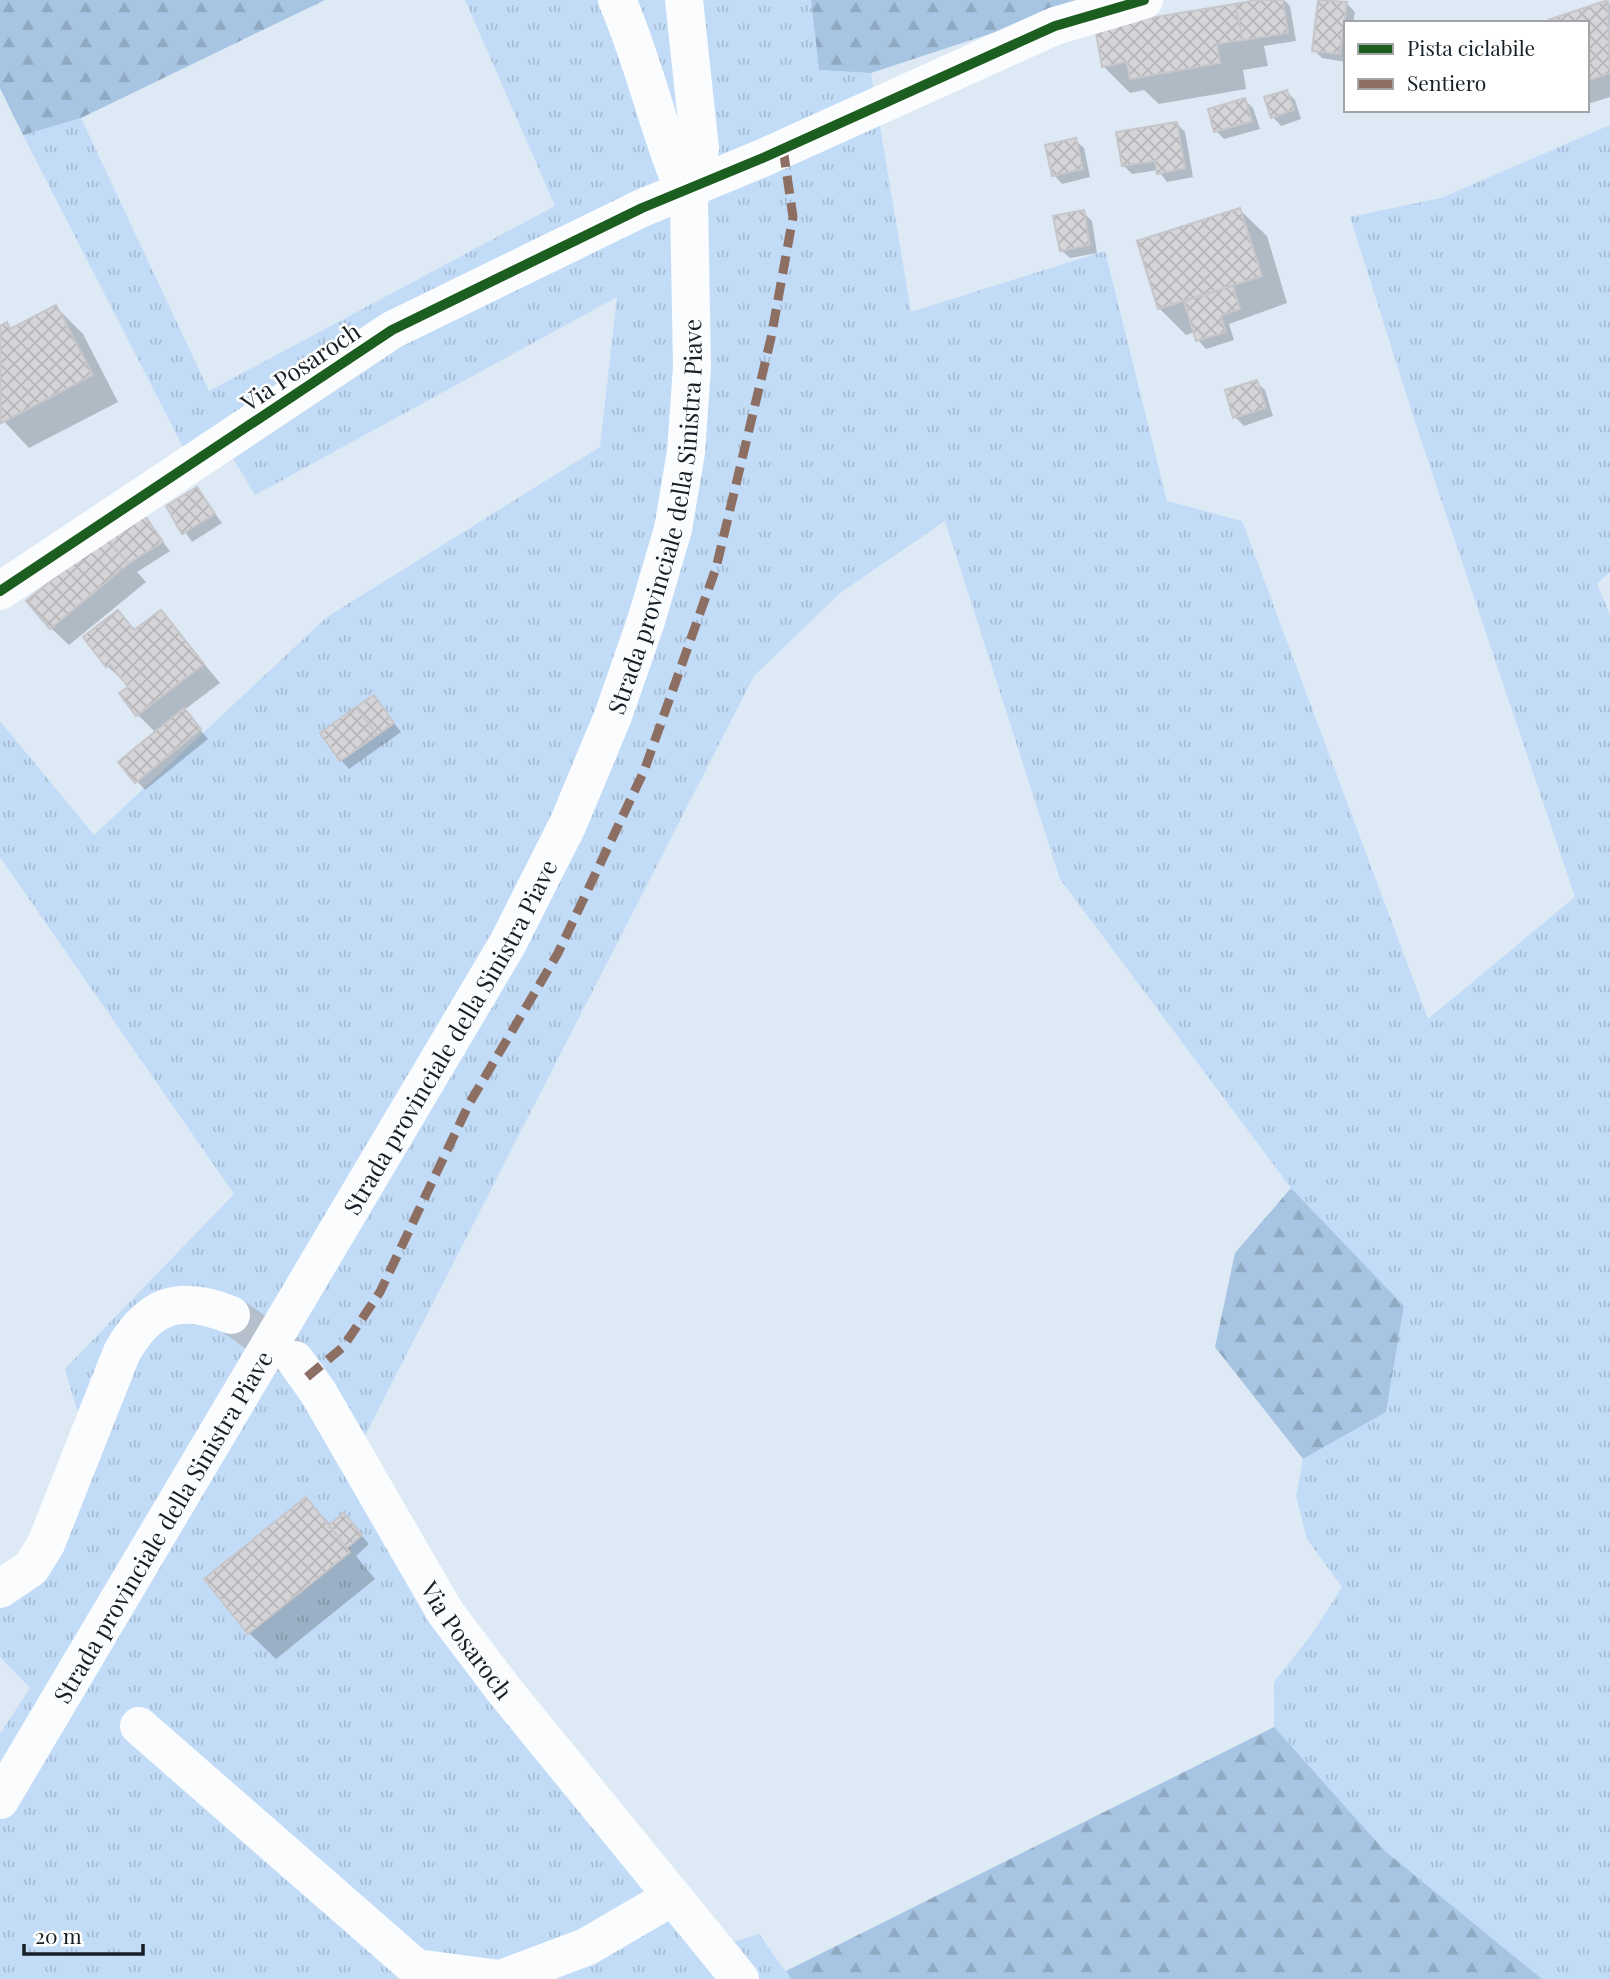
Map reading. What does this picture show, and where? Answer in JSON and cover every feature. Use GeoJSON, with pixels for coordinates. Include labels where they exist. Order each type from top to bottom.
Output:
{"type":"FeatureCollection","features":[{"type":"Feature","properties":{"kind":"main road"},"geometry":{"type":"LineString","coordinates":[[617,0],[684,152]]}},
{"type":"Feature","properties":{"kind":"main road"},"geometry":{"type":"LineString","coordinates":[[684,0],[684,152]]}},
{"type":"Feature","properties":{"kind":"main road","name":"Via Posaroch"},"geometry":{"type":"LineString","coordinates":[[0,591],[392,330],[642,208],[774,153],[1055,26],[1144,0]]}},
{"type":"Feature","properties":{"kind":"main road","name":"Strada provinciale della Sinistra Piave"},"geometry":{"type":"LineString","coordinates":[[0,1800],[508,943],[568,824],[613,716],[646,621],[673,528],[686,452],[692,367],[690,213],[684,152]]}},
{"type":"Feature","properties":{"kind":"main road"},"geometry":{"type":"LineString","coordinates":[[0,1589],[32,1568],[46,1544],[122,1352],[134,1331],[154,1314],[179,1304],[205,1304],[231,1315]]}},
{"type":"Feature","properties":{"kind":"main road","name":"Via Posaroch"},"geometry":{"type":"LineString","coordinates":[[295,1360],[318,1392],[445,1612],[504,1690],[740,1979]]}},
{"type":"Feature","properties":{"kind":"main road"},"geometry":{"type":"LineString","coordinates":[[139,1726],[416,1968],[500,1979],[586,1947],[671,1897]]}},
{"type":"Feature","properties":{"kind":"green space"},"geometry":{"type":"Polygon","coordinates":[[[0,0],[325,0],[81,118],[23,135],[0,88],[0,0]]]}},
{"type":"Feature","properties":{"kind":"green space"},"geometry":{"type":"Polygon","coordinates":[[[465,0],[811,0],[819,70],[871,73],[911,312],[1105,251],[1167,501],[1242,521],[1428,1019],[1575,897],[1419,434],[1350,217],[1441,198],[1610,125],[1610,572],[1597,584],[1610,615],[1610,1979],[1542,1979],[1385,1851],[1274,1727],[1274,1682],[1312,1634],[1342,1587],[1307,1539],[1296,1496],[1303,1459],[1386,1412],[1404,1306],[1291,1188],[1060,879],[945,521],[840,593],[754,676],[355,1455],[504,1690],[723,1945],[759,1934],[791,1979],[0,1979],[0,1734],[30,1688],[0,1657],[0,1589],[87,1444],[65,1369],[234,1194],[0,857],[0,721],[94,835],[327,617],[600,447],[617,297],[255,495],[216,430],[184,449],[23,135],[81,118],[209,391],[555,206],[465,0]]]}},
{"type":"Feature","properties":{"kind":"green space"},"geometry":{"type":"Polygon","coordinates":[[[811,0],[1112,0],[1071,7],[871,73],[819,70],[811,0]]]}},
{"type":"Feature","properties":{"kind":"green space"},"geometry":{"type":"Polygon","coordinates":[[[1291,1188],[1404,1306],[1386,1412],[1303,1459],[1215,1347],[1235,1253],[1291,1188]]]}},
{"type":"Feature","properties":{"kind":"green space"},"geometry":{"type":"Polygon","coordinates":[[[1274,1727],[1385,1851],[1542,1979],[791,1979],[786,1971],[1274,1727]]]}},
{"type":"Feature","properties":{"kind":"building"},"geometry":{"type":"Polygon","coordinates":[[[1256,0],[1283,0],[1288,33],[1243,40],[1235,4],[1256,0]]]}},
{"type":"Feature","properties":{"kind":"building"},"geometry":{"type":"Polygon","coordinates":[[[1318,0],[1347,2],[1340,54],[1312,51],[1318,0]]]}},
{"type":"Feature","properties":{"kind":"building"},"geometry":{"type":"Polygon","coordinates":[[[1608,0],[1610,73],[1589,80],[1589,21],[1548,20],[1608,0]]]}},
{"type":"Feature","properties":{"kind":"building"},"geometry":{"type":"Polygon","coordinates":[[[1235,4],[1243,40],[1217,44],[1220,63],[1130,79],[1127,62],[1102,67],[1095,27],[1235,4]]]}},
{"type":"Feature","properties":{"kind":"building"},"geometry":{"type":"Polygon","coordinates":[[[1287,90],[1294,110],[1271,118],[1264,97],[1287,90]]]}},
{"type":"Feature","properties":{"kind":"building"},"geometry":{"type":"Polygon","coordinates":[[[1245,98],[1252,121],[1214,132],[1208,109],[1245,98]]]}},
{"type":"Feature","properties":{"kind":"building"},"geometry":{"type":"Polygon","coordinates":[[[1177,122],[1185,168],[1157,174],[1155,161],[1122,166],[1116,132],[1177,122]]]}},
{"type":"Feature","properties":{"kind":"building"},"geometry":{"type":"Polygon","coordinates":[[[1076,138],[1083,169],[1052,176],[1045,145],[1076,138]]]}},
{"type":"Feature","properties":{"kind":"building"},"geometry":{"type":"Polygon","coordinates":[[[1240,208],[1262,276],[1158,309],[1137,241],[1240,208]]]}},
{"type":"Feature","properties":{"kind":"building"},"geometry":{"type":"Polygon","coordinates":[[[1084,210],[1090,245],[1060,251],[1053,216],[1084,210]]]}},
{"type":"Feature","properties":{"kind":"building"},"geometry":{"type":"Polygon","coordinates":[[[1233,286],[1240,309],[1221,316],[1226,332],[1196,341],[1184,301],[1233,286]]]}},
{"type":"Feature","properties":{"kind":"building"},"geometry":{"type":"Polygon","coordinates":[[[56,305],[93,375],[1,423],[0,326],[7,322],[10,329],[56,305]]]}},
{"type":"Feature","properties":{"kind":"building"},"geometry":{"type":"Polygon","coordinates":[[[1257,380],[1266,408],[1233,418],[1225,390],[1257,380]]]}},
{"type":"Feature","properties":{"kind":"building"},"geometry":{"type":"Polygon","coordinates":[[[197,487],[215,514],[182,534],[166,506],[197,487]]]}},
{"type":"Feature","properties":{"kind":"building"},"geometry":{"type":"Polygon","coordinates":[[[145,516],[163,542],[129,563],[105,537],[145,516]]]}},
{"type":"Feature","properties":{"kind":"building"},"geometry":{"type":"Polygon","coordinates":[[[105,537],[129,563],[50,629],[26,601],[105,537]]]}},
{"type":"Feature","properties":{"kind":"building"},"geometry":{"type":"Polygon","coordinates":[[[118,610],[134,630],[161,610],[204,664],[136,716],[119,693],[128,687],[110,664],[106,667],[83,637],[118,610]]]}},
{"type":"Feature","properties":{"kind":"building"},"geometry":{"type":"Polygon","coordinates":[[[374,695],[394,723],[377,735],[356,707],[374,695]]]}},
{"type":"Feature","properties":{"kind":"building"},"geometry":{"type":"Polygon","coordinates":[[[356,707],[377,735],[340,761],[320,733],[356,707]]]}},
{"type":"Feature","properties":{"kind":"building"},"geometry":{"type":"Polygon","coordinates":[[[184,708],[201,729],[135,783],[118,762],[184,708]]]}},
{"type":"Feature","properties":{"kind":"building"},"geometry":{"type":"Polygon","coordinates":[[[306,1497],[350,1552],[248,1634],[204,1579],[306,1497]]]}},
{"type":"Feature","properties":{"kind":"building"},"geometry":{"type":"Polygon","coordinates":[[[344,1513],[362,1535],[347,1548],[329,1525],[344,1513]]]}},
{"type":"Feature","properties":{"kind":"tunnel"},"geometry":{"type":"LineString","coordinates":[[231,1315],[295,1360]]}},
{"type":"Feature","properties":{"kind":"marked path"},"geometry":{"type":"LineString","coordinates":[[307,1377],[343,1347],[380,1292],[469,1104],[558,953],[644,771],[716,568],[771,338],[793,217],[783,148]]}},
{"type":"Feature","properties":{"kind":"cycle path"},"geometry":{"type":"LineString","coordinates":[[0,591],[392,330],[642,208],[765,157],[1055,26],[1144,0]]}}]}
